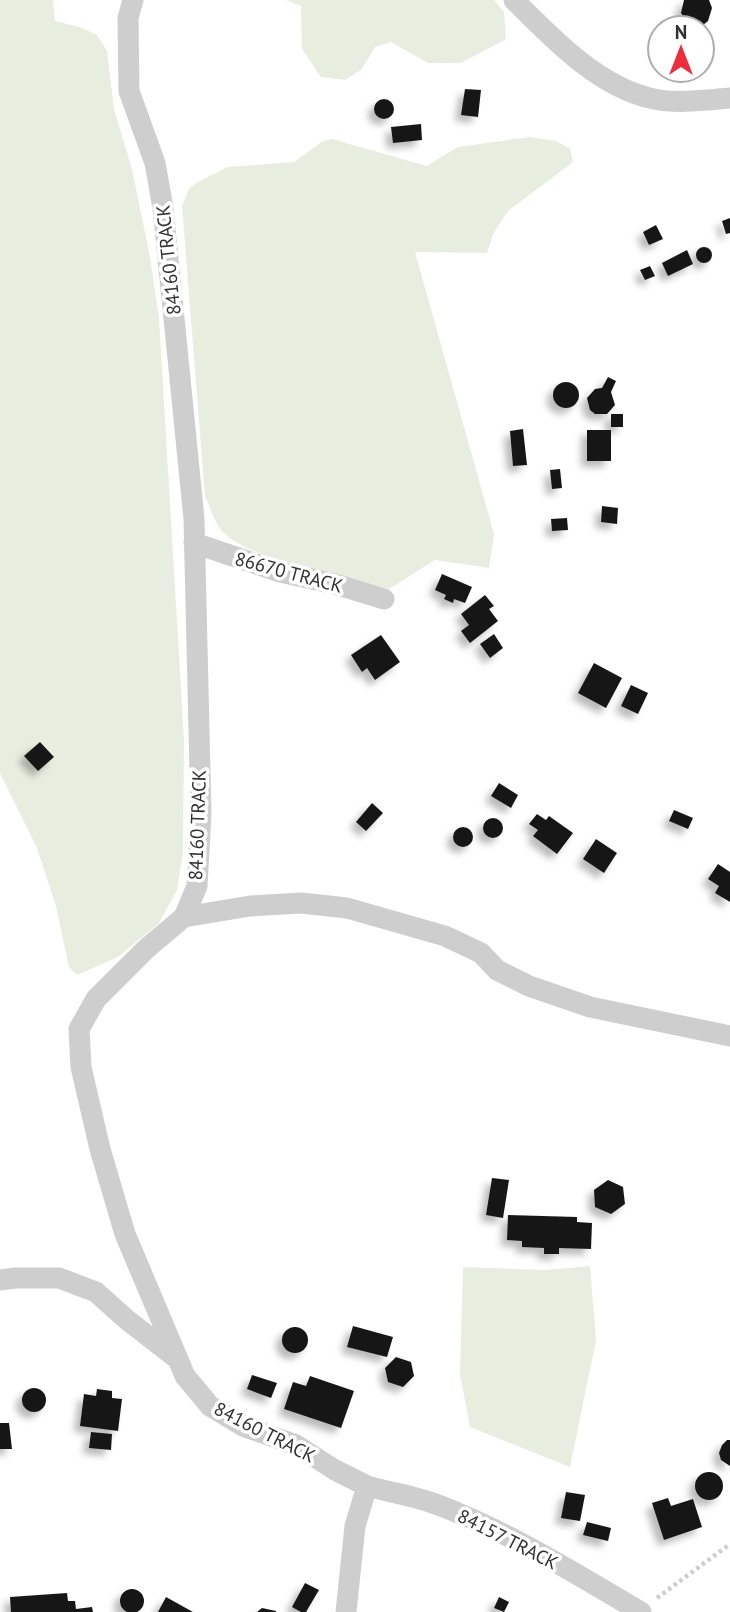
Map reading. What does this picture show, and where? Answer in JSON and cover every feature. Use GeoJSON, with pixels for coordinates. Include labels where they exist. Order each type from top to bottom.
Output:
{"type":"FeatureCollection","features":[{"type":"Feature","properties":{"kind":"street","name":"84160 TRACK"},"geometry":{"type":"LineString","coordinates":[[133,0],[128,18],[129,92],[155,163],[163,208],[194,519],[201,814],[197,886],[184,917],[146,948],[96,999],[79,1029],[81,1067],[100,1149],[125,1234],[185,1376],[210,1406],[243,1426],[296,1445],[335,1470],[368,1486]]}},
{"type":"Feature","properties":{"kind":"street"},"geometry":{"type":"LineString","coordinates":[[514,0],[578,61],[632,93],[657,100],[730,98]]}},
{"type":"Feature","properties":{"kind":"street","name":"86670 TRACK"},"geometry":{"type":"LineString","coordinates":[[194,543],[280,572],[335,584],[384,599]]}},
{"type":"Feature","properties":{"kind":"street"},"geometry":{"type":"LineString","coordinates":[[184,917],[250,906],[301,903],[347,908],[445,936],[481,953],[498,970],[529,986],[590,1007],[730,1035]]}},
{"type":"Feature","properties":{"kind":"street"},"geometry":{"type":"LineString","coordinates":[[0,1280],[59,1278],[96,1292],[177,1358]]}},
{"type":"Feature","properties":{"kind":"street"},"geometry":{"type":"LineString","coordinates":[[346,1612],[355,1526],[368,1486]]}},
{"type":"Feature","properties":{"kind":"street","name":"84157 TRACK"},"geometry":{"type":"LineString","coordinates":[[368,1486],[417,1497],[485,1526],[641,1612]]}},
{"type":"Feature","properties":{"kind":"path"},"geometry":{"type":"LineString","coordinates":[[641,1612],[702,1563],[730,1545]]}},
{"type":"Feature","properties":{"kind":"green space"},"geometry":{"type":"Polygon","coordinates":[[[0,0],[53,0],[55,21],[80,27],[97,35],[107,51],[114,109],[132,169],[159,318],[184,740],[183,852],[177,890],[159,923],[118,957],[77,975],[69,967],[56,906],[37,848],[0,773],[0,0]]]}},
{"type":"Feature","properties":{"kind":"green space"},"geometry":{"type":"Polygon","coordinates":[[[286,0],[494,0],[504,12],[506,39],[461,63],[428,63],[391,42],[375,47],[361,70],[345,80],[321,77],[302,49],[301,6],[286,0]]]}},
{"type":"Feature","properties":{"kind":"green space"},"geometry":{"type":"Polygon","coordinates":[[[530,137],[556,141],[570,149],[573,162],[508,211],[494,232],[487,253],[415,252],[494,534],[489,568],[435,560],[389,589],[300,567],[253,551],[235,541],[221,530],[205,496],[182,206],[189,189],[228,167],[294,162],[323,141],[332,139],[427,166],[458,147],[530,137]]]}},
{"type":"Feature","properties":{"kind":"green space"},"geometry":{"type":"Polygon","coordinates":[[[590,1266],[596,1340],[570,1467],[470,1427],[460,1374],[463,1267],[546,1270],[590,1266]]]}},
{"type":"Feature","properties":{"kind":"building"},"geometry":{"type":"Polygon","coordinates":[[[684,0],[709,0],[712,8],[710,14],[681,13],[684,0]]]}},
{"type":"Feature","properties":{"kind":"building"},"geometry":{"type":"Polygon","coordinates":[[[465,89],[481,90],[478,117],[461,115],[465,89]]]}},
{"type":"Feature","properties":{"kind":"building"},"geometry":{"type":"Polygon","coordinates":[[[380,99],[388,99],[394,109],[388,119],[380,119],[374,113],[374,105],[380,99]]]}},
{"type":"Feature","properties":{"kind":"building"},"geometry":{"type":"Polygon","coordinates":[[[421,124],[422,140],[393,143],[391,127],[421,124]]]}},
{"type":"Feature","properties":{"kind":"building"},"geometry":{"type":"Polygon","coordinates":[[[730,218],[730,233],[726,234],[722,221],[730,218]]]}},
{"type":"Feature","properties":{"kind":"building"},"geometry":{"type":"Polygon","coordinates":[[[656,225],[663,239],[649,245],[643,232],[656,225]]]}},
{"type":"Feature","properties":{"kind":"building"},"geometry":{"type":"Polygon","coordinates":[[[704,247],[710,249],[710,261],[704,263],[698,261],[696,255],[698,249],[704,247]]]}},
{"type":"Feature","properties":{"kind":"building"},"geometry":{"type":"Polygon","coordinates":[[[687,250],[693,264],[668,276],[662,263],[687,250]]]}},
{"type":"Feature","properties":{"kind":"building"},"geometry":{"type":"Polygon","coordinates":[[[650,266],[655,276],[645,280],[640,270],[650,266]]]}},
{"type":"Feature","properties":{"kind":"building"},"geometry":{"type":"Polygon","coordinates":[[[608,377],[616,381],[611,392],[615,405],[607,414],[595,414],[590,410],[587,398],[595,389],[602,388],[608,377]]]}},
{"type":"Feature","properties":{"kind":"building"},"geometry":{"type":"Polygon","coordinates":[[[566,382],[575,386],[579,395],[575,404],[566,408],[557,404],[553,395],[557,386],[566,382]]]}},
{"type":"Feature","properties":{"kind":"building"},"geometry":{"type":"Polygon","coordinates":[[[611,414],[623,414],[623,427],[611,427],[611,414]]]}},
{"type":"Feature","properties":{"kind":"building"},"geometry":{"type":"Polygon","coordinates":[[[523,429],[527,465],[513,466],[510,431],[523,429]]]}},
{"type":"Feature","properties":{"kind":"building"},"geometry":{"type":"Polygon","coordinates":[[[587,430],[611,430],[611,461],[587,461],[587,430]]]}},
{"type":"Feature","properties":{"kind":"building"},"geometry":{"type":"Polygon","coordinates":[[[560,469],[562,488],[552,489],[550,470],[560,469]]]}},
{"type":"Feature","properties":{"kind":"building"},"geometry":{"type":"Polygon","coordinates":[[[602,506],[618,508],[617,524],[601,522],[602,506]]]}},
{"type":"Feature","properties":{"kind":"building"},"geometry":{"type":"Polygon","coordinates":[[[567,518],[568,530],[552,531],[551,519],[567,518]]]}},
{"type":"Feature","properties":{"kind":"building"},"geometry":{"type":"Polygon","coordinates":[[[442,574],[472,587],[465,603],[454,599],[453,603],[444,599],[446,595],[435,590],[442,574]]]}},
{"type":"Feature","properties":{"kind":"building"},"geometry":{"type":"Polygon","coordinates":[[[485,595],[494,606],[489,609],[498,621],[470,643],[461,631],[469,625],[461,614],[485,595]]]}},
{"type":"Feature","properties":{"kind":"building"},"geometry":{"type":"Polygon","coordinates":[[[494,634],[503,648],[490,658],[480,644],[494,634]]]}},
{"type":"Feature","properties":{"kind":"building"},"geometry":{"type":"Polygon","coordinates":[[[381,635],[400,662],[375,680],[367,668],[362,672],[351,655],[381,635]]]}},
{"type":"Feature","properties":{"kind":"building"},"geometry":{"type":"Polygon","coordinates":[[[594,663],[622,678],[606,708],[578,693],[594,663]]]}},
{"type":"Feature","properties":{"kind":"building"},"geometry":{"type":"Polygon","coordinates":[[[631,685],[648,693],[638,714],[621,706],[631,685]]]}},
{"type":"Feature","properties":{"kind":"building"},"geometry":{"type":"Polygon","coordinates":[[[40,742],[54,757],[38,771],[24,756],[40,742]]]}},
{"type":"Feature","properties":{"kind":"building"},"geometry":{"type":"Polygon","coordinates":[[[499,783],[518,795],[511,808],[491,796],[499,783]]]}},
{"type":"Feature","properties":{"kind":"building"},"geometry":{"type":"Polygon","coordinates":[[[372,803],[383,813],[366,831],[356,822],[372,803]]]}},
{"type":"Feature","properties":{"kind":"building"},"geometry":{"type":"Polygon","coordinates":[[[674,810],[693,818],[688,829],[669,821],[674,810]]]}},
{"type":"Feature","properties":{"kind":"building"},"geometry":{"type":"Polygon","coordinates":[[[537,814],[546,820],[549,816],[573,833],[557,854],[533,836],[538,830],[529,824],[537,814]]]}},
{"type":"Feature","properties":{"kind":"building"},"geometry":{"type":"Polygon","coordinates":[[[493,818],[500,821],[503,828],[500,835],[493,838],[486,835],[483,828],[486,821],[493,818]]]}},
{"type":"Feature","properties":{"kind":"building"},"geometry":{"type":"Polygon","coordinates":[[[463,827],[470,830],[473,837],[470,844],[463,847],[456,844],[453,837],[456,830],[463,827]]]}},
{"type":"Feature","properties":{"kind":"building"},"geometry":{"type":"Polygon","coordinates":[[[596,839],[617,853],[604,873],[583,859],[596,839]]]}},
{"type":"Feature","properties":{"kind":"building"},"geometry":{"type":"Polygon","coordinates":[[[718,864],[730,872],[730,902],[715,893],[719,886],[708,879],[718,864]]]}},
{"type":"Feature","properties":{"kind":"building"},"geometry":{"type":"Polygon","coordinates":[[[492,1178],[509,1180],[503,1218],[486,1215],[492,1178]]]}},
{"type":"Feature","properties":{"kind":"building"},"geometry":{"type":"Polygon","coordinates":[[[608,1180],[623,1187],[625,1204],[611,1214],[595,1207],[594,1190],[608,1180]]]}},
{"type":"Feature","properties":{"kind":"building"},"geometry":{"type":"Polygon","coordinates":[[[508,1215],[577,1217],[577,1222],[592,1223],[591,1249],[559,1248],[559,1254],[544,1254],[544,1248],[522,1247],[522,1241],[507,1240],[508,1215]]]}},
{"type":"Feature","properties":{"kind":"building"},"geometry":{"type":"Polygon","coordinates":[[[353,1326],[393,1337],[387,1357],[347,1347],[353,1326]]]}},
{"type":"Feature","properties":{"kind":"building"},"geometry":{"type":"Polygon","coordinates":[[[295,1327],[305,1330],[308,1340],[305,1350],[295,1353],[285,1350],[282,1340],[285,1330],[295,1327]]]}},
{"type":"Feature","properties":{"kind":"building"},"geometry":{"type":"Polygon","coordinates":[[[396,1357],[411,1362],[414,1376],[403,1387],[388,1382],[385,1368],[396,1357]]]}},
{"type":"Feature","properties":{"kind":"building"},"geometry":{"type":"Polygon","coordinates":[[[252,1375],[277,1383],[271,1398],[247,1389],[252,1375]]]}},
{"type":"Feature","properties":{"kind":"building"},"geometry":{"type":"Polygon","coordinates":[[[310,1376],[354,1391],[341,1428],[284,1409],[293,1382],[306,1386],[310,1376]]]}},
{"type":"Feature","properties":{"kind":"building"},"geometry":{"type":"Polygon","coordinates":[[[34,1388],[43,1391],[46,1400],[43,1409],[34,1412],[25,1409],[22,1400],[25,1391],[34,1388]]]}},
{"type":"Feature","properties":{"kind":"building"},"geometry":{"type":"Polygon","coordinates":[[[97,1389],[112,1391],[112,1398],[122,1399],[118,1431],[80,1426],[84,1394],[96,1396],[97,1389]]]}},
{"type":"Feature","properties":{"kind":"building"},"geometry":{"type":"Polygon","coordinates":[[[0,1423],[9,1423],[12,1449],[0,1449],[0,1423]]]}},
{"type":"Feature","properties":{"kind":"building"},"geometry":{"type":"Polygon","coordinates":[[[91,1432],[112,1434],[111,1450],[89,1448],[91,1432]]]}},
{"type":"Feature","properties":{"kind":"building"},"geometry":{"type":"Polygon","coordinates":[[[727,1440],[730,1440],[730,1466],[721,1460],[719,1453],[727,1440]]]}},
{"type":"Feature","properties":{"kind":"building"},"geometry":{"type":"Polygon","coordinates":[[[709,1472],[719,1476],[723,1486],[719,1496],[709,1500],[699,1496],[695,1486],[699,1476],[709,1472]]]}},
{"type":"Feature","properties":{"kind":"building"},"geometry":{"type":"Polygon","coordinates":[[[566,1492],[585,1495],[580,1521],[561,1518],[566,1492]]]}},
{"type":"Feature","properties":{"kind":"building"},"geometry":{"type":"Polygon","coordinates":[[[668,1498],[671,1506],[693,1499],[702,1527],[664,1540],[652,1503],[668,1498]]]}},
{"type":"Feature","properties":{"kind":"building"},"geometry":{"type":"Polygon","coordinates":[[[587,1522],[611,1528],[608,1541],[583,1535],[587,1522]]]}},
{"type":"Feature","properties":{"kind":"building"},"geometry":{"type":"Polygon","coordinates":[[[305,1583],[319,1590],[306,1612],[301,1612],[292,1607],[305,1583]]]}},
{"type":"Feature","properties":{"kind":"building"},"geometry":{"type":"Polygon","coordinates":[[[132,1589],[141,1592],[144,1601],[141,1610],[132,1613],[123,1610],[120,1601],[123,1592],[132,1589]]]}},
{"type":"Feature","properties":{"kind":"building"},"geometry":{"type":"Polygon","coordinates":[[[67,1593],[68,1601],[75,1601],[76,1609],[92,1607],[93,1612],[11,1612],[10,1597],[67,1593]]]}},
{"type":"Feature","properties":{"kind":"building"},"geometry":{"type":"Polygon","coordinates":[[[166,1597],[193,1612],[158,1612],[166,1597]]]}},
{"type":"Feature","properties":{"kind":"building"},"geometry":{"type":"Polygon","coordinates":[[[499,1597],[509,1602],[504,1612],[494,1608],[499,1597]]]}},
{"type":"Feature","properties":{"kind":"building"},"geometry":{"type":"Polygon","coordinates":[[[262,1608],[276,1611],[276,1612],[257,1612],[262,1608]]]}}]}
